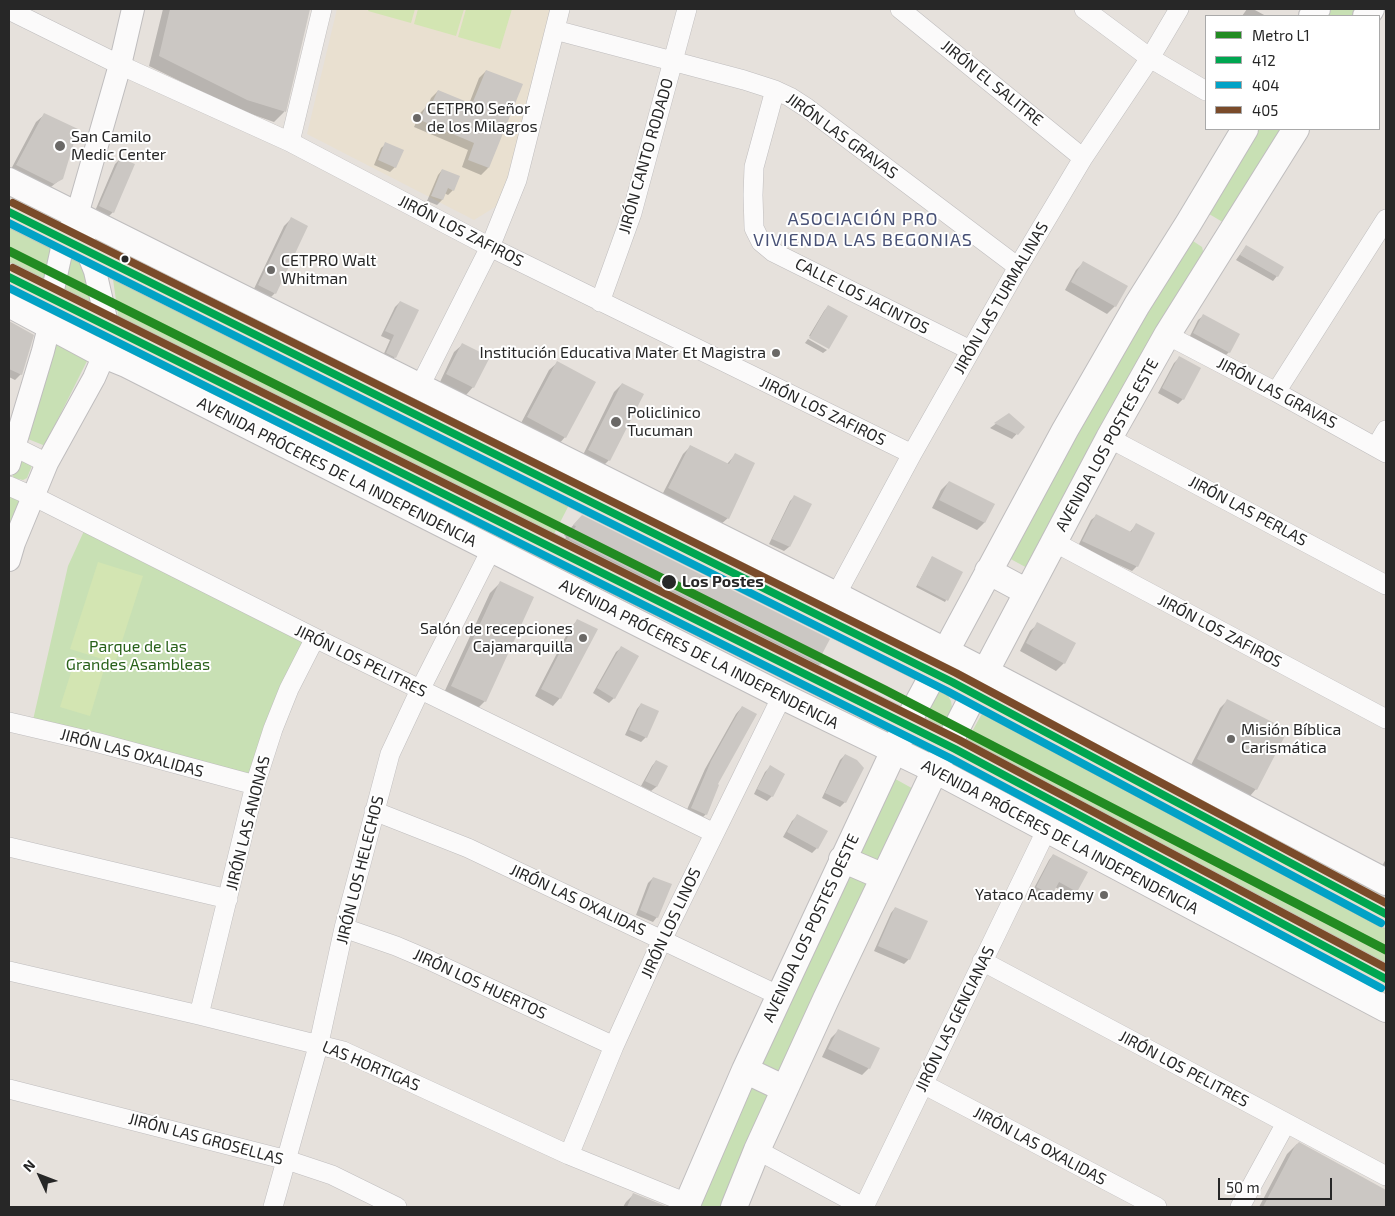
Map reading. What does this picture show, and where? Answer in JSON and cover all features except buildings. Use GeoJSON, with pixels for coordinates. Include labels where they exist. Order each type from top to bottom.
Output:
{"type":"FeatureCollection","features":[{"type":"Feature","properties":{"kind":"main road"},"geometry":{"type":"LineString","coordinates":[[940,662],[1065,430],[1123,330],[1244,130]]}},
{"type":"Feature","properties":{"kind":"main road","name":"AVENIDA LOS POSTES ESTE"},"geometry":{"type":"LineString","coordinates":[[935,770],[1109,438],[1167,335],[1295,130]]}},
{"type":"Feature","properties":{"kind":"main road"},"geometry":{"type":"LineString","coordinates":[[9,181],[419,388],[836,595],[940,662]]}},
{"type":"Feature","properties":{"kind":"main road"},"geometry":{"type":"LineString","coordinates":[[9,212],[88,252],[940,662],[1386,882]]}},
{"type":"Feature","properties":{"kind":"main road"},"geometry":{"type":"LineString","coordinates":[[1188,224],[1223,244]]}},
{"type":"Feature","properties":{"kind":"main road","name":"AVENIDA PRÓCERES DE LA INDEPENDENCIA"},"geometry":{"type":"LineString","coordinates":[[9,277],[947,745],[1386,980]]}},
{"type":"Feature","properties":{"kind":"main road","name":"AVENIDA PRÓCERES DE LA INDEPENDENCIA"},"geometry":{"type":"LineString","coordinates":[[9,304],[49,327],[126,364],[491,550],[782,696],[935,770],[1046,831],[1386,1009]]}},
{"type":"Feature","properties":{"kind":"main road"},"geometry":{"type":"LineString","coordinates":[[988,571],[1028,592]]}},
{"type":"Feature","properties":{"kind":"main road","name":"AVENIDA LOS POSTES OESTE"},"geometry":{"type":"LineString","coordinates":[[687,1205],[745,1070],[842,859],[906,725],[940,662]]}},
{"type":"Feature","properties":{"kind":"main road"},"geometry":{"type":"LineString","coordinates":[[980,683],[1386,914]]}},
{"type":"Feature","properties":{"kind":"main road"},"geometry":{"type":"LineString","coordinates":[[734,1207],[757,1150],[785,1089],[935,770]]}},
{"type":"Feature","properties":{"kind":"main road"},"geometry":{"type":"LineString","coordinates":[[842,859],[884,876]]}},
{"type":"Feature","properties":{"kind":"main road"},"geometry":{"type":"LineString","coordinates":[[745,1070],[785,1089]]}},
{"type":"Feature","properties":{"kind":"street"},"geometry":{"type":"LineString","coordinates":[[46,463],[10,452],[43,351],[49,327],[51,299],[64,239],[78,216],[120,65],[133,9]]}},
{"type":"Feature","properties":{"kind":"street"},"geometry":{"type":"LineString","coordinates":[[290,142],[322,9]]}},
{"type":"Feature","properties":{"kind":"street"},"geometry":{"type":"LineString","coordinates":[[419,388],[490,247],[517,180],[560,9]]}},
{"type":"Feature","properties":{"kind":"street","name":"JIRÓN CANTO RODADO"},"geometry":{"type":"LineString","coordinates":[[600,302],[632,213],[687,9]]}},
{"type":"Feature","properties":{"kind":"street","name":"JIRÓN EL SALITRE"},"geometry":{"type":"LineString","coordinates":[[900,9],[1083,158]]}},
{"type":"Feature","properties":{"kind":"street"},"geometry":{"type":"LineString","coordinates":[[1084,9],[1150,58],[1205,90]]}},
{"type":"Feature","properties":{"kind":"street","name":"JIRÓN LAS TURMALINAS"},"geometry":{"type":"LineString","coordinates":[[836,595],[912,454],[1018,267],[1083,158],[1150,58],[1180,9]]}},
{"type":"Feature","properties":{"kind":"street","name":"JIRÓN LOS ZAFIROS"},"geometry":{"type":"LineString","coordinates":[[9,10],[120,65],[290,142],[490,247],[912,454]]}},
{"type":"Feature","properties":{"kind":"street","name":"JIRÓN LAS GRAVAS"},"geometry":{"type":"LineString","coordinates":[[555,30],[775,90],[807,108],[1018,267]]}},
{"type":"Feature","properties":{"kind":"street","name":"CALLE LOS JACINTOS"},"geometry":{"type":"LineString","coordinates":[[775,90],[754,166],[754,228],[762,242],[773,252],[970,350]]}},
{"type":"Feature","properties":{"kind":"street"},"geometry":{"type":"LineString","coordinates":[[9,560],[46,463],[94,378],[104,355],[108,338],[108,328],[95,271],[78,216]]}},
{"type":"Feature","properties":{"kind":"street"},"geometry":{"type":"LineString","coordinates":[[1276,392],[1386,219]]}},
{"type":"Feature","properties":{"kind":"street","name":"JIRÓN LAS GRAVAS"},"geometry":{"type":"LineString","coordinates":[[1167,335],[1381,450]]}},
{"type":"Feature","properties":{"kind":"street"},"geometry":{"type":"LineString","coordinates":[[1381,450],[1386,430]]}},
{"type":"Feature","properties":{"kind":"street","name":"JIRÓN LAS PERLAS"},"geometry":{"type":"LineString","coordinates":[[1109,438],[1386,584]]}},
{"type":"Feature","properties":{"kind":"street","name":"JIRÓN LOS PELITRES"},"geometry":{"type":"LineString","coordinates":[[9,486],[33,496],[420,690],[714,833]]}},
{"type":"Feature","properties":{"kind":"street","name":"JIRÓN LOS ZAFIROS"},"geometry":{"type":"LineString","coordinates":[[1054,542],[1386,719]]}},
{"type":"Feature","properties":{"kind":"street","name":"JIRÓN LOS HELECHOS"},"geometry":{"type":"LineString","coordinates":[[273,1207],[319,1044],[344,928],[390,754],[420,690],[491,550]]}},
{"type":"Feature","properties":{"kind":"street","name":"JIRÓN LAS ANONAS"},"geometry":{"type":"LineString","coordinates":[[199,1014],[255,785],[273,729],[286,697],[315,638]]}},
{"type":"Feature","properties":{"kind":"street","name":"JIRÓN LOS LINOS"},"geometry":{"type":"LineString","coordinates":[[569,1155],[614,1046],[662,940],[782,696]]}},
{"type":"Feature","properties":{"kind":"street","name":"JIRÓN LAS OXALIDAS"},"geometry":{"type":"LineString","coordinates":[[9,722],[99,743],[255,785]]}},
{"type":"Feature","properties":{"kind":"street","name":"JIRÓN LAS OXALIDAS"},"geometry":{"type":"LineString","coordinates":[[374,811],[468,848],[780,996]]}},
{"type":"Feature","properties":{"kind":"street","name":"JIRÓN LAS GENCIANAS"},"geometry":{"type":"LineString","coordinates":[[863,1207],[1046,831]]}},
{"type":"Feature","properties":{"kind":"street"},"geometry":{"type":"LineString","coordinates":[[9,846],[228,899]]}},
{"type":"Feature","properties":{"kind":"street","name":"JIRÓN LOS HUERTOS"},"geometry":{"type":"LineString","coordinates":[[344,928],[429,960],[614,1046]]}},
{"type":"Feature","properties":{"kind":"street","name":"JIRÓN LOS PELITRES"},"geometry":{"type":"LineString","coordinates":[[982,961],[1386,1176]]}},
{"type":"Feature","properties":{"kind":"street","name":"LAS HORTIGAS"},"geometry":{"type":"LineString","coordinates":[[9,971],[199,1014],[343,1050],[569,1155],[687,1205]]}},
{"type":"Feature","properties":{"kind":"street","name":"JIRÓN LAS OXALIDAS"},"geometry":{"type":"LineString","coordinates":[[923,1084],[1157,1207]]}},
{"type":"Feature","properties":{"kind":"street","name":"JIRÓN LAS GROSELLAS"},"geometry":{"type":"LineString","coordinates":[[9,1089],[287,1160],[332,1175],[397,1207]]}},
{"type":"Feature","properties":{"kind":"street"},"geometry":{"type":"LineString","coordinates":[[1240,1207],[1286,1123]]}},
{"type":"Feature","properties":{"kind":"street"},"geometry":{"type":"LineString","coordinates":[[757,1150],[863,1207]]}},
{"type":"Feature","properties":{"kind":"shaded area","name":"CETPRO Señor de los Milagros"},"geometry":{"type":"Polygon","coordinates":[[[337,9],[551,9],[529,101],[500,204],[474,220],[307,134],[337,9]]]}},
{"type":"Feature","properties":{"kind":"green space"},"geometry":{"type":"Polygon","coordinates":[[[369,9],[415,9],[411,23],[368,11],[369,9]]]}},
{"type":"Feature","properties":{"kind":"green space"},"geometry":{"type":"Polygon","coordinates":[[[418,9],[464,9],[456,36],[414,24],[418,9]]]}},
{"type":"Feature","properties":{"kind":"green space"},"geometry":{"type":"Polygon","coordinates":[[[466,9],[512,9],[500,49],[458,37],[466,9]]]}},
{"type":"Feature","properties":{"kind":"green space"},"geometry":{"type":"Polygon","coordinates":[[[1324,9],[1360,9],[1356,15],[1320,15],[1324,9]]]}},
{"type":"Feature","properties":{"kind":"green space"},"geometry":{"type":"Polygon","coordinates":[[[1252,130],[1284,130],[1226,224],[1204,211],[1252,130]]]}},
{"type":"Feature","properties":{"kind":"green space"},"geometry":{"type":"Polygon","coordinates":[[[9,220],[55,243],[45,285],[9,267],[9,220]]]}},
{"type":"Feature","properties":{"kind":"green space"},"geometry":{"type":"Polygon","coordinates":[[[1193,241],[1202,247],[1204,255],[1029,569],[1007,557],[1185,244],[1193,241]]]}},
{"type":"Feature","properties":{"kind":"green space"},"geometry":{"type":"Polygon","coordinates":[[[65,249],[82,258],[94,310],[57,291],[65,249]]]}},
{"type":"Feature","properties":{"kind":"green space"},"geometry":{"type":"Polygon","coordinates":[[[112,272],[570,503],[551,540],[119,322],[112,272]]]}},
{"type":"Feature","properties":{"kind":"green space"},"geometry":{"type":"Polygon","coordinates":[[[53,334],[91,353],[45,445],[43,445],[28,439],[53,334]]]}},
{"type":"Feature","properties":{"kind":"green space"},"geometry":{"type":"Polygon","coordinates":[[[17,457],[33,463],[27,478],[23,480],[14,478],[12,474],[17,457]]]}},
{"type":"Feature","properties":{"kind":"green space"},"geometry":{"type":"Polygon","coordinates":[[[9,493],[20,499],[9,530],[9,493]]]}},
{"type":"Feature","properties":{"kind":"green space","name":"Parque de las Grandes Asambleas"},"geometry":{"type":"Polygon","coordinates":[[[84,531],[306,639],[250,779],[33,720],[68,566],[84,531]]]}},
{"type":"Feature","properties":{"kind":"green space"},"geometry":{"type":"Polygon","coordinates":[[[98,562],[143,576],[115,663],[70,649],[98,562]]]}},
{"type":"Feature","properties":{"kind":"green space"},"geometry":{"type":"Polygon","coordinates":[[[76,657],[105,666],[90,716],[60,707],[76,657]]]}},
{"type":"Feature","properties":{"kind":"green space"},"geometry":{"type":"Polygon","coordinates":[[[935,683],[945,691],[951,701],[953,714],[942,733],[931,724],[925,711],[935,683]]]}},
{"type":"Feature","properties":{"kind":"green space"},"geometry":{"type":"Polygon","coordinates":[[[984,710],[1386,923],[1386,969],[964,746],[984,710]]]}},
{"type":"Feature","properties":{"kind":"green space"},"geometry":{"type":"Polygon","coordinates":[[[890,776],[917,791],[876,863],[860,853],[890,776]]]}},
{"type":"Feature","properties":{"kind":"green space"},"geometry":{"type":"Polygon","coordinates":[[[844,874],[869,881],[782,1072],[768,1070],[759,1063],[844,874]]]}},
{"type":"Feature","properties":{"kind":"green space"},"geometry":{"type":"Polygon","coordinates":[[[751,1086],[767,1094],[770,1102],[727,1207],[694,1207],[751,1086]]]}},
{"type":"Feature","properties":{"kind":"metro line","name":"L1"},"geometry":{"type":"LineString","coordinates":[[9,251],[885,690],[1386,950]]}},
{"type":"Feature","properties":{"kind":"transit line","name":"405"},"geometry":{"type":"LineString","coordinates":[[13,203],[956,673],[1386,903]]}},
{"type":"Feature","properties":{"kind":"transit line","name":"412"},"geometry":{"type":"LineString","coordinates":[[9,212],[952,682],[1386,914]]}},
{"type":"Feature","properties":{"kind":"transit line","name":"404"},"geometry":{"type":"LineString","coordinates":[[9,223],[947,691],[1381,923]]}},
{"type":"Feature","properties":{"kind":"transit line","name":"405"},"geometry":{"type":"LineString","coordinates":[[13,268],[959,740],[1386,968]]}},
{"type":"Feature","properties":{"kind":"transit line","name":"412"},"geometry":{"type":"LineString","coordinates":[[9,277],[955,749],[1386,979]]}},
{"type":"Feature","properties":{"kind":"transit line","name":"404"},"geometry":{"type":"LineString","coordinates":[[9,288],[950,758],[1381,988]]}},
{"type":"Feature","properties":{"kind":"place","name":"CETPRO Señor de los Milagros"},"geometry":{"type":"Point","coordinates":[417,118]}},
{"type":"Feature","properties":{"kind":"place","name":"San Camilo Medic Center"},"geometry":{"type":"Point","coordinates":[60,146]}},
{"type":"Feature","properties":{"kind":"place","name":"CETPRO Walt Whitman"},"geometry":{"type":"Point","coordinates":[271,270]}},
{"type":"Feature","properties":{"kind":"place","name":"Institución Educativa Mater Et Magistra"},"geometry":{"type":"Point","coordinates":[776,353]}},
{"type":"Feature","properties":{"kind":"place","name":"Policlinico Tucuman"},"geometry":{"type":"Point","coordinates":[616,422]}},
{"type":"Feature","properties":{"kind":"place","name":"Los Postes"},"geometry":{"type":"Point","coordinates":[669,582]}},
{"type":"Feature","properties":{"kind":"place","name":"Salón de recepciones Cajamarquilla"},"geometry":{"type":"Point","coordinates":[583,638]}},
{"type":"Feature","properties":{"kind":"place","name":"Misión Bíblica Carismática"},"geometry":{"type":"Point","coordinates":[1231,739]}},
{"type":"Feature","properties":{"kind":"place","name":"Yataco Academy"},"geometry":{"type":"Point","coordinates":[1104,895]}},
{"type":"Feature","properties":{"kind":"district","name":"ASOCIACIÓN PRO VIVIENDA LAS BEGONIAS"},"geometry":{"type":"Point","coordinates":[863,229]}}]}
